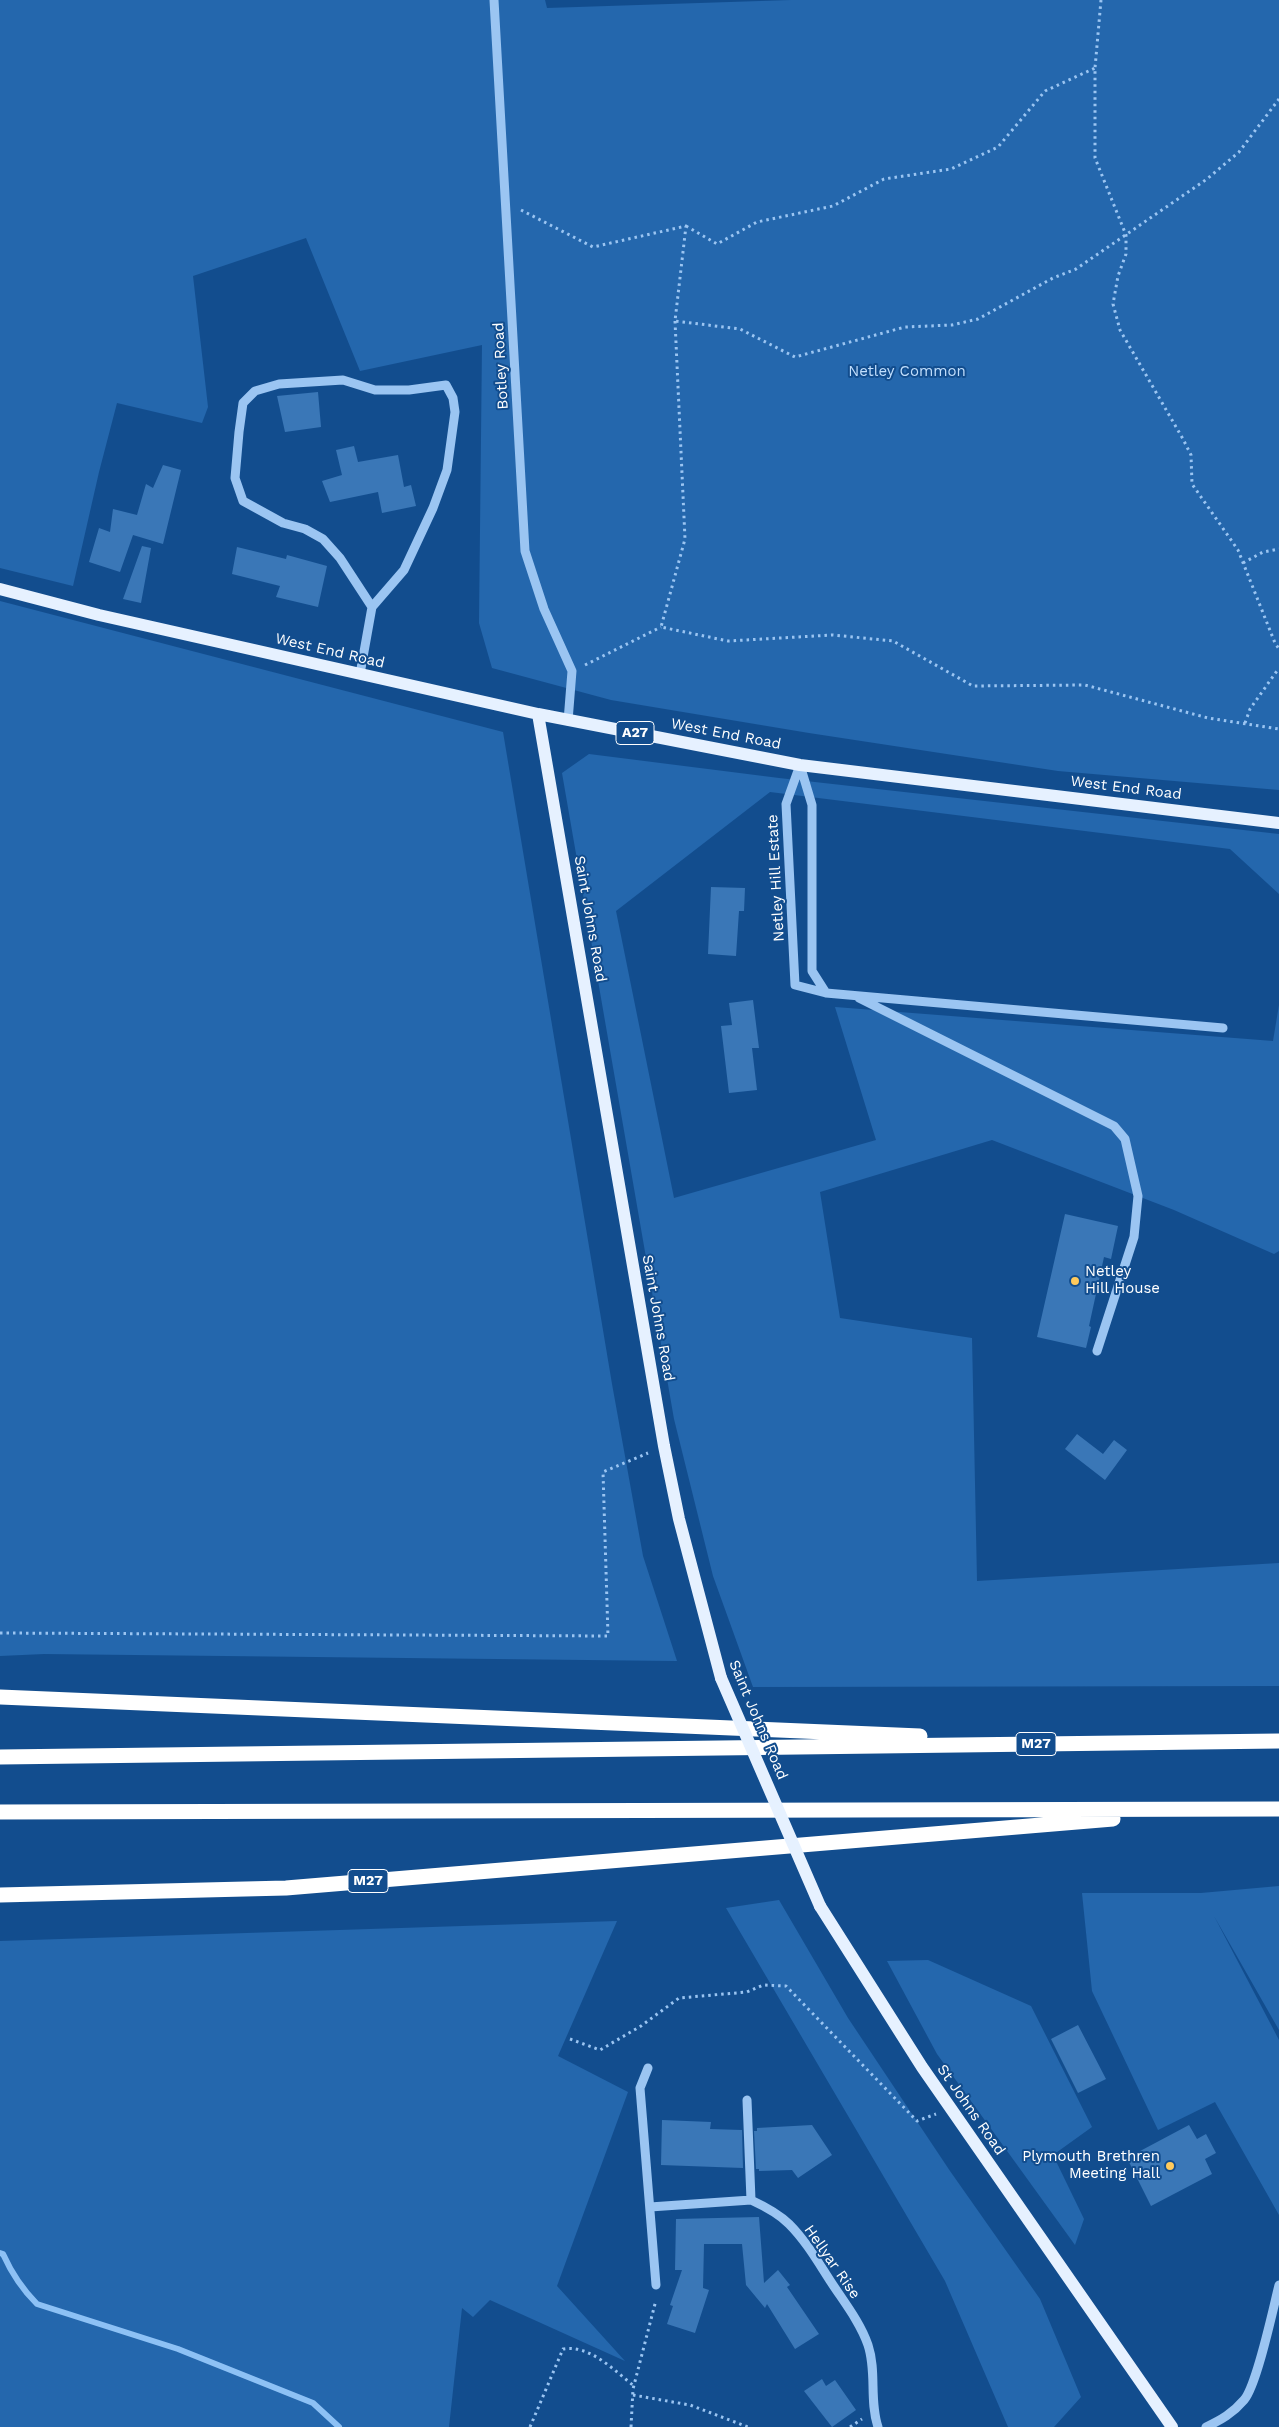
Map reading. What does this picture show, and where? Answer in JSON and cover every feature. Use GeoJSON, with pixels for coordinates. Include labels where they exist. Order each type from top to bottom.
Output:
{"type":"FeatureCollection","features":[{"type":"Feature","properties":{"kind":"highway","name":"M27"},"geometry":{"type":"LineString","coordinates":[[0,1697],[1096,1743]]}},
{"type":"Feature","properties":{"kind":"highway","name":"M27"},"geometry":{"type":"LineString","coordinates":[[0,1757],[1279,1741]]}},
{"type":"Feature","properties":{"kind":"highway","name":"M27"},"geometry":{"type":"LineString","coordinates":[[0,1812],[1279,1809]]}},
{"type":"Feature","properties":{"kind":"highway","name":"M27"},"geometry":{"type":"LineString","coordinates":[[0,1895],[286,1888],[1220,1810]]}},
{"type":"Feature","properties":{"kind":"main road","name":"West End Road"},"geometry":{"type":"LineString","coordinates":[[0,589],[99,615],[568,721],[800,765],[1279,823]]}},
{"type":"Feature","properties":{"kind":"main road","name":"Saint Johns Road"},"geometry":{"type":"LineString","coordinates":[[538,714],[664,1446],[679,1519],[721,1678],[820,1906]]}},
{"type":"Feature","properties":{"kind":"main road","name":"St Johns Road"},"geometry":{"type":"LineString","coordinates":[[820,1906],[951,2110],[1172,2427]]}},
{"type":"Feature","properties":{"kind":"street","name":"Botley Road"},"geometry":{"type":"LineString","coordinates":[[494,0],[525,552],[544,610],[572,671],[568,721]]}},
{"type":"Feature","properties":{"kind":"street"},"geometry":{"type":"LineString","coordinates":[[360,674],[372,608],[404,570],[433,508],[447,470],[455,412],[453,398],[446,385],[409,390],[375,390],[343,380],[279,384],[255,391],[243,403],[235,478],[243,501],[282,523],[305,529],[323,539],[340,558],[372,608]]}},
{"type":"Feature","properties":{"kind":"street"},"geometry":{"type":"LineString","coordinates":[[800,765],[812,805],[812,971],[826,993]]}},
{"type":"Feature","properties":{"kind":"street","name":"Netley Hill Estate"},"geometry":{"type":"LineString","coordinates":[[800,765],[786,804],[795,985],[826,993],[854,996],[1223,1028]]}},
{"type":"Feature","properties":{"kind":"street"},"geometry":{"type":"LineString","coordinates":[[854,996],[1114,1126],[1125,1139],[1138,1196],[1134,1236],[1097,1350]]}},
{"type":"Feature","properties":{"kind":"street"},"geometry":{"type":"LineString","coordinates":[[648,2068],[640,2088],[656,2285]]}},
{"type":"Feature","properties":{"kind":"street"},"geometry":{"type":"LineString","coordinates":[[650,2207],[751,2200],[747,2100]]}},
{"type":"Feature","properties":{"kind":"street","name":"Hellyar Rise"},"geometry":{"type":"LineString","coordinates":[[751,2200],[766,2207],[788,2223],[805,2243],[856,2319],[868,2345],[872,2373],[872,2411],[878,2427]]}},
{"type":"Feature","properties":{"kind":"street"},"geometry":{"type":"LineString","coordinates":[[1206,2427],[1228,2416],[1246,2399],[1256,2371],[1279,2285]]}},
{"type":"Feature","properties":{"kind":"path"},"geometry":{"type":"LineString","coordinates":[[1101,0],[1096,68],[1095,158],[1126,235],[1126,254],[1118,276],[1113,304],[1120,330],[1191,455],[1192,484],[1227,532],[1243,563],[1279,649]]}},
{"type":"Feature","properties":{"kind":"path"},"geometry":{"type":"LineString","coordinates":[[506,203],[593,247],[686,226],[717,244],[757,222],[833,206],[884,179],[951,169],[998,147],[1045,91],[1096,68]]}},
{"type":"Feature","properties":{"kind":"path"},"geometry":{"type":"LineString","coordinates":[[675,321],[740,329],[795,357],[905,327],[952,326],[978,319],[1053,278],[1076,269],[1207,179],[1239,152],[1279,99]]}},
{"type":"Feature","properties":{"kind":"path"},"geometry":{"type":"LineString","coordinates":[[661,627],[685,539],[675,321],[686,226]]}},
{"type":"Feature","properties":{"kind":"path"},"geometry":{"type":"LineString","coordinates":[[1243,563],[1263,552],[1279,549]]}},
{"type":"Feature","properties":{"kind":"path"},"geometry":{"type":"LineString","coordinates":[[572,671],[661,627],[728,641],[832,635],[893,641],[973,686],[1085,685],[1208,718],[1279,729]]}},
{"type":"Feature","properties":{"kind":"path"},"geometry":{"type":"LineString","coordinates":[[1246,724],[1250,709],[1279,668]]}},
{"type":"Feature","properties":{"kind":"path"},"geometry":{"type":"LineString","coordinates":[[0,1633],[608,1636],[603,1472],[664,1446]]}},
{"type":"Feature","properties":{"kind":"path"},"geometry":{"type":"LineString","coordinates":[[570,2039],[600,2050],[642,2026],[679,1998],[747,1992],[763,1985],[786,1986],[917,2121],[951,2110]]}},
{"type":"Feature","properties":{"kind":"path"},"geometry":{"type":"LineString","coordinates":[[631,2427],[634,2386],[658,2291],[656,2285]]}},
{"type":"Feature","properties":{"kind":"path"},"geometry":{"type":"LineString","coordinates":[[530,2427],[563,2349],[572,2348],[601,2359],[634,2386]]}},
{"type":"Feature","properties":{"kind":"path"},"geometry":{"type":"LineString","coordinates":[[633,2395],[690,2405],[748,2427]]}},
{"type":"Feature","properties":{"kind":"green space","name":"Netley Common"},"geometry":{"type":"Polygon","coordinates":[[[0,0],[545,0],[547,8],[791,0],[1279,0],[1279,790],[1058,771],[809,733],[611,700],[492,668],[479,623],[482,345],[360,371],[306,238],[193,276],[208,407],[202,423],[117,403],[73,586],[0,568],[0,0]]]}},
{"type":"Feature","properties":{"kind":"green space"},"geometry":{"type":"Polygon","coordinates":[[[0,601],[503,732],[612,1384],[643,1556],[677,1661],[44,1654],[0,1656],[0,601]]]}},
{"type":"Feature","properties":{"kind":"green space"},"geometry":{"type":"Polygon","coordinates":[[[589,754],[779,778],[1279,834],[1279,894],[1230,849],[770,792],[616,911],[674,1198],[876,1140],[835,1007],[1273,1041],[1279,1005],[1279,1251],[1274,1254],[1174,1210],[992,1140],[820,1192],[840,1318],[972,1338],[977,1581],[1279,1563],[1279,1686],[753,1687],[713,1576],[674,1419],[562,773],[589,754]]]}},
{"type":"Feature","properties":{"kind":"green space"},"geometry":{"type":"Polygon","coordinates":[[[1279,1886],[1279,2030],[1214,1916],[1279,2040],[1279,2215],[1215,2102],[1158,2130],[1092,1991],[1082,1893],[1201,1893],[1279,1886]]]}},
{"type":"Feature","properties":{"kind":"green space"},"geometry":{"type":"Polygon","coordinates":[[[779,1900],[848,2018],[950,2171],[1040,2299],[1081,2397],[1054,2427],[1008,2427],[945,2281],[726,1908],[779,1900]]]}},
{"type":"Feature","properties":{"kind":"green space"},"geometry":{"type":"Polygon","coordinates":[[[617,1921],[558,2056],[628,2092],[557,2286],[625,2361],[490,2300],[473,2317],[462,2308],[449,2427],[0,2427],[0,1941],[617,1921]]]}},
{"type":"Feature","properties":{"kind":"green space"},"geometry":{"type":"Polygon","coordinates":[[[928,1960],[1031,2006],[1092,2127],[1053,2155],[1084,2219],[1075,2245],[937,2054],[887,1961],[928,1960]]]}},
{"type":"Feature","properties":{"kind":"building"},"geometry":{"type":"Polygon","coordinates":[[[318,392],[321,427],[285,432],[277,396],[318,392]]]}},
{"type":"Feature","properties":{"kind":"building"},"geometry":{"type":"Polygon","coordinates":[[[354,446],[358,462],[398,455],[404,487],[411,485],[416,506],[382,513],[378,492],[330,502],[322,481],[342,475],[336,450],[354,446]]]}},
{"type":"Feature","properties":{"kind":"building"},"geometry":{"type":"Polygon","coordinates":[[[163,465],[181,470],[163,544],[133,535],[120,572],[89,562],[99,528],[110,532],[113,509],[137,515],[146,484],[153,488],[163,465]]]}},
{"type":"Feature","properties":{"kind":"building"},"geometry":{"type":"Polygon","coordinates":[[[142,546],[151,548],[141,603],[123,599],[142,546]]]}},
{"type":"Feature","properties":{"kind":"building"},"geometry":{"type":"Polygon","coordinates":[[[237,547],[286,559],[287,555],[327,566],[318,607],[276,597],[280,586],[232,574],[237,547]]]}},
{"type":"Feature","properties":{"kind":"building"},"geometry":{"type":"Polygon","coordinates":[[[711,887],[745,888],[744,911],[739,911],[736,956],[708,954],[711,887]]]}},
{"type":"Feature","properties":{"kind":"building"},"geometry":{"type":"Polygon","coordinates":[[[753,1000],[759,1048],[752,1048],[757,1090],[729,1093],[721,1026],[732,1025],[729,1003],[753,1000]]]}},
{"type":"Feature","properties":{"kind":"building","name":"Netley Hill House"},"geometry":{"type":"Polygon","coordinates":[[[1065,1214],[1118,1226],[1111,1259],[1104,1257],[1086,1348],[1037,1337],[1065,1214]]]}},
{"type":"Feature","properties":{"kind":"building"},"geometry":{"type":"Polygon","coordinates":[[[1077,1434],[1103,1454],[1114,1440],[1127,1450],[1105,1480],[1065,1449],[1077,1434]]]}},
{"type":"Feature","properties":{"kind":"building"},"geometry":{"type":"Polygon","coordinates":[[[1078,2025],[1106,2079],[1078,2093],[1051,2039],[1078,2025]]]}},
{"type":"Feature","properties":{"kind":"building"},"geometry":{"type":"Polygon","coordinates":[[[662,2120],[711,2122],[710,2129],[742,2130],[743,2168],[661,2165],[662,2120]]]}},
{"type":"Feature","properties":{"kind":"building"},"geometry":{"type":"Polygon","coordinates":[[[812,2125],[832,2155],[798,2178],[792,2170],[759,2171],[759,2169],[756,2169],[754,2131],[757,2131],[757,2128],[812,2125]]]}},
{"type":"Feature","properties":{"kind":"building","name":"Plymouth Brethren Meeting Hall"},"geometry":{"type":"Polygon","coordinates":[[[1189,2125],[1197,2139],[1206,2134],[1216,2153],[1205,2159],[1212,2174],[1151,2206],[1127,2158],[1189,2125]]]}},
{"type":"Feature","properties":{"kind":"building"},"geometry":{"type":"Polygon","coordinates":[[[759,2217],[764,2283],[778,2270],[790,2285],[787,2287],[819,2334],[795,2349],[767,2304],[765,2308],[746,2285],[742,2244],[704,2244],[703,2288],[709,2290],[695,2333],[667,2324],[673,2306],[670,2305],[682,2270],[675,2270],[676,2219],[759,2217]]]}},
{"type":"Feature","properties":{"kind":"building"},"geometry":{"type":"Polygon","coordinates":[[[822,2379],[826,2386],[835,2380],[856,2410],[832,2427],[804,2391],[822,2379]]]}},
{"type":"Feature","properties":{"kind":"waterway"},"geometry":{"type":"LineString","coordinates":[[0,2253],[3,2254],[22,2287],[37,2304],[178,2349],[313,2403],[339,2427]]}},
{"type":"Feature","properties":{"kind":"place","name":"Netley Hill House"},"geometry":{"type":"Point","coordinates":[1075,1281]}},
{"type":"Feature","properties":{"kind":"place","name":"Plymouth Brethren Meeting Hall"},"geometry":{"type":"Point","coordinates":[1170,2166]}}]}
